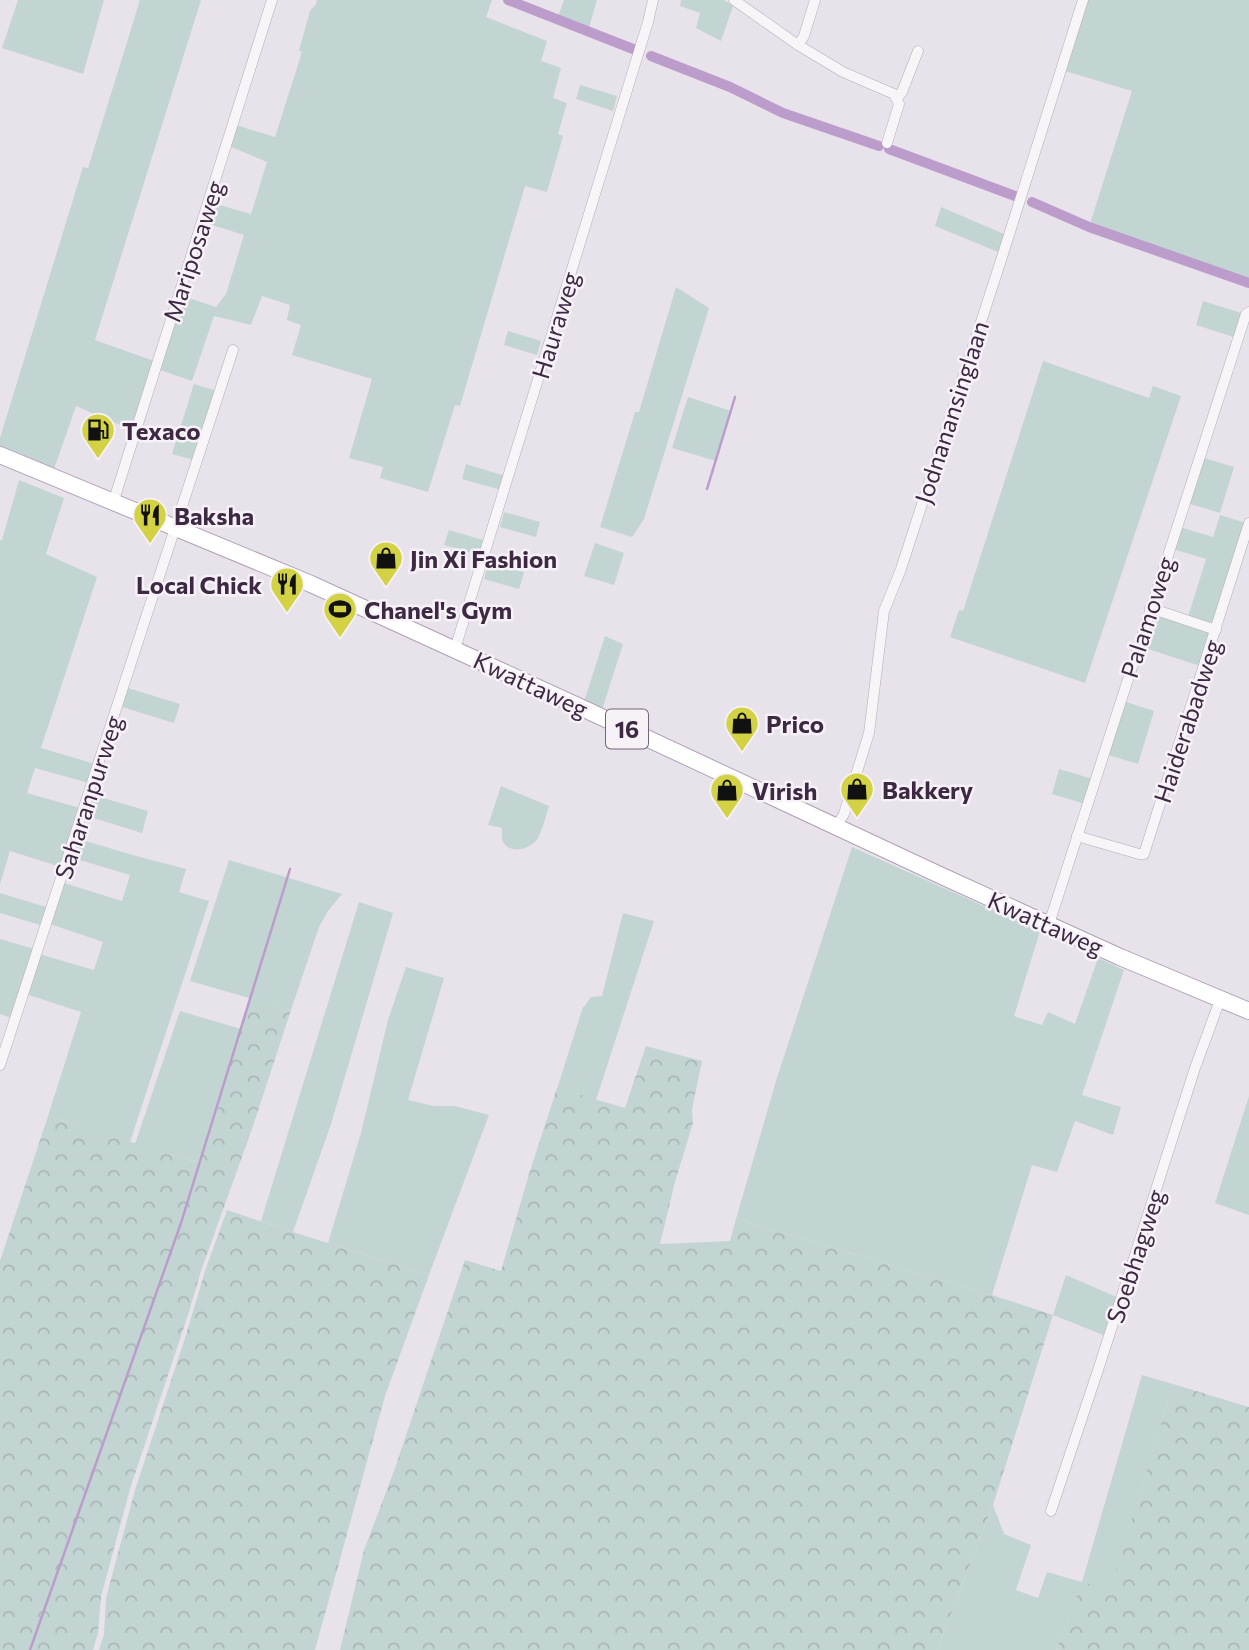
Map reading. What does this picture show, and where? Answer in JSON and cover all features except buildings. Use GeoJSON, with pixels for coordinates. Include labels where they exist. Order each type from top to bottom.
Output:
{"type":"FeatureCollection","features":[{"type":"Feature","properties":{"kind":"main road","name":"Kwattaweg"},"geometry":{"type":"LineString","coordinates":[[0,455],[311,584],[1049,924],[1249,1011]]}},
{"type":"Feature","properties":{"kind":"street","name":"Mariposaweg"},"geometry":{"type":"LineString","coordinates":[[113,503],[272,0]]}},
{"type":"Feature","properties":{"kind":"street","name":"Hauraweg"},"geometry":{"type":"LineString","coordinates":[[455,649],[653,0]]}},
{"type":"Feature","properties":{"kind":"street"},"geometry":{"type":"LineString","coordinates":[[734,0],[798,45],[843,72],[894,94],[900,104],[887,143]]}},
{"type":"Feature","properties":{"kind":"street"},"geometry":{"type":"LineString","coordinates":[[798,45],[804,36],[815,0]]}},
{"type":"Feature","properties":{"kind":"street","name":"Jodnanansinglaan"},"geometry":{"type":"LineString","coordinates":[[836,827],[844,814],[869,733],[884,611],[901,569],[1083,0]]}},
{"type":"Feature","properties":{"kind":"street"},"geometry":{"type":"LineString","coordinates":[[897,98],[902,92],[918,51]]}},
{"type":"Feature","properties":{"kind":"street","name":"Palamoweg"},"geometry":{"type":"LineString","coordinates":[[1049,924],[1246,314],[1249,312]]}},
{"type":"Feature","properties":{"kind":"street","name":"Saharanpurweg"},"geometry":{"type":"LineString","coordinates":[[0,1065],[233,349]]}},
{"type":"Feature","properties":{"kind":"street","name":"Haiderabadweg"},"geometry":{"type":"LineString","coordinates":[[1077,836],[1144,854],[1249,523]]}},
{"type":"Feature","properties":{"kind":"street"},"geometry":{"type":"LineString","coordinates":[[1150,608],[1216,630]]}},
{"type":"Feature","properties":{"kind":"street","name":"Soebhagweg"},"geometry":{"type":"LineString","coordinates":[[1051,1511],[1187,1093],[1220,1000]]}},
{"type":"Feature","properties":{"kind":"green space"},"geometry":{"type":"Polygon","coordinates":[[[18,0],[104,0],[83,74],[2,48],[18,0]]]}},
{"type":"Feature","properties":{"kind":"green space"},"geometry":{"type":"Polygon","coordinates":[[[140,0],[201,0],[95,340],[154,361],[132,430],[76,406],[52,475],[0,453],[0,438],[83,167],[88,168],[140,0]]]}},
{"type":"Feature","properties":{"kind":"green space"},"geometry":{"type":"Polygon","coordinates":[[[317,0],[492,0],[486,17],[547,41],[541,61],[561,68],[553,98],[567,103],[558,134],[563,136],[547,192],[525,186],[460,406],[455,405],[428,492],[380,478],[383,467],[349,458],[372,379],[292,355],[301,325],[287,320],[290,305],[262,296],[251,325],[214,316],[192,381],[160,370],[183,296],[216,307],[226,294],[244,235],[206,223],[212,203],[251,214],[267,162],[229,146],[236,125],[275,137],[302,52],[299,50],[310,11],[317,0]]]}},
{"type":"Feature","properties":{"kind":"green space"},"geometry":{"type":"Polygon","coordinates":[[[564,0],[597,0],[588,31],[557,19],[564,0]]]}},
{"type":"Feature","properties":{"kind":"green space"},"geometry":{"type":"Polygon","coordinates":[[[681,0],[724,0],[733,6],[721,41],[696,28],[700,13],[680,6],[681,0]]]}},
{"type":"Feature","properties":{"kind":"green space"},"geometry":{"type":"Polygon","coordinates":[[[1087,0],[1249,0],[1249,283],[1089,227],[1132,91],[1065,71],[1087,0]]]}},
{"type":"Feature","properties":{"kind":"green space"},"geometry":{"type":"Polygon","coordinates":[[[580,85],[617,96],[613,111],[576,99],[580,85]]]}},
{"type":"Feature","properties":{"kind":"green space"},"geometry":{"type":"Polygon","coordinates":[[[941,207],[1004,234],[998,252],[935,226],[941,207]]]}},
{"type":"Feature","properties":{"kind":"green space"},"geometry":{"type":"Polygon","coordinates":[[[676,287],[709,308],[644,519],[632,537],[600,527],[635,412],[639,412],[676,287]]]}},
{"type":"Feature","properties":{"kind":"green space"},"geometry":{"type":"Polygon","coordinates":[[[1203,301],[1241,313],[1234,337],[1196,325],[1203,301]]]}},
{"type":"Feature","properties":{"kind":"green space"},"geometry":{"type":"Polygon","coordinates":[[[508,331],[541,341],[537,355],[504,345],[508,331]]]}},
{"type":"Feature","properties":{"kind":"green space"},"geometry":{"type":"Polygon","coordinates":[[[1043,361],[1149,398],[1153,386],[1181,396],[1085,683],[950,637],[959,610],[963,611],[1043,361]]]}},
{"type":"Feature","properties":{"kind":"green space"},"geometry":{"type":"Polygon","coordinates":[[[194,384],[217,391],[194,460],[172,454],[194,384]]]}},
{"type":"Feature","properties":{"kind":"green space"},"geometry":{"type":"Polygon","coordinates":[[[688,397],[731,411],[716,461],[672,448],[688,397]]]}},
{"type":"Feature","properties":{"kind":"green space"},"geometry":{"type":"Polygon","coordinates":[[[1201,457],[1234,467],[1220,513],[1187,503],[1201,457]]]}},
{"type":"Feature","properties":{"kind":"green space"},"geometry":{"type":"Polygon","coordinates":[[[466,464],[505,476],[501,490],[462,479],[466,464]]]}},
{"type":"Feature","properties":{"kind":"green space"},"geometry":{"type":"Polygon","coordinates":[[[19,480],[64,498],[46,554],[97,577],[41,748],[95,764],[89,783],[35,768],[27,793],[80,808],[61,867],[10,851],[0,884],[0,540],[19,480]]]}},
{"type":"Feature","properties":{"kind":"green space"},"geometry":{"type":"Polygon","coordinates":[[[504,512],[540,522],[536,537],[500,527],[504,512]]]}},
{"type":"Feature","properties":{"kind":"green space"},"geometry":{"type":"Polygon","coordinates":[[[1220,515],[1246,523],[1216,621],[1210,624],[1188,617],[1206,559],[1173,549],[1180,527],[1213,537],[1220,515]]]}},
{"type":"Feature","properties":{"kind":"green space"},"geometry":{"type":"Polygon","coordinates":[[[449,530],[483,540],[479,555],[444,545],[449,530]]]}},
{"type":"Feature","properties":{"kind":"green space"},"geometry":{"type":"Polygon","coordinates":[[[595,543],[624,553],[614,585],[584,576],[595,543]]]}},
{"type":"Feature","properties":{"kind":"green space"},"geometry":{"type":"Polygon","coordinates":[[[489,562],[524,572],[519,589],[484,579],[489,562]]]}},
{"type":"Feature","properties":{"kind":"green space"},"geometry":{"type":"Polygon","coordinates":[[[1155,614],[1208,632],[1210,636],[1200,666],[1142,647],[1155,614]]]}},
{"type":"Feature","properties":{"kind":"green space"},"geometry":{"type":"Polygon","coordinates":[[[605,636],[623,644],[601,713],[583,705],[605,636]]]}},
{"type":"Feature","properties":{"kind":"green space"},"geometry":{"type":"Polygon","coordinates":[[[128,688],[180,704],[174,723],[122,707],[128,688]]]}},
{"type":"Feature","properties":{"kind":"green space"},"geometry":{"type":"Polygon","coordinates":[[[1126,702],[1154,711],[1138,764],[1108,755],[1126,702]]]}},
{"type":"Feature","properties":{"kind":"green space"},"geometry":{"type":"Polygon","coordinates":[[[1059,769],[1093,779],[1085,804],[1052,794],[1059,769]]]}},
{"type":"Feature","properties":{"kind":"green space"},"geometry":{"type":"Polygon","coordinates":[[[501,786],[549,806],[538,838],[530,846],[518,849],[508,847],[502,839],[502,828],[488,825],[501,786]]]}},
{"type":"Feature","properties":{"kind":"green space"},"geometry":{"type":"Polygon","coordinates":[[[93,795],[148,811],[142,833],[87,816],[93,795]]]}},
{"type":"Feature","properties":{"kind":"green space"},"geometry":{"type":"Polygon","coordinates":[[[79,839],[186,869],[179,892],[209,901],[130,1142],[48,1116],[81,1012],[26,994],[39,954],[94,970],[103,942],[50,924],[64,883],[122,901],[130,875],[73,858],[79,839]]]}},
{"type":"Feature","properties":{"kind":"green space"},"geometry":{"type":"Polygon","coordinates":[[[852,847],[1040,931],[1014,1016],[1042,1025],[1048,1012],[1075,1024],[1098,958],[1124,970],[1082,1095],[1121,1107],[1113,1135],[1075,1121],[1057,1172],[1032,1165],[992,1295],[736,1219],[776,1081],[852,847]]]}},
{"type":"Feature","properties":{"kind":"green space"},"geometry":{"type":"Polygon","coordinates":[[[229,860],[342,894],[319,927],[291,1010],[190,981],[229,860]]]}},
{"type":"Feature","properties":{"kind":"green space"},"geometry":{"type":"Polygon","coordinates":[[[0,893],[46,907],[40,925],[0,913],[0,893]]]}},
{"type":"Feature","properties":{"kind":"green space"},"geometry":{"type":"Polygon","coordinates":[[[359,902],[393,913],[331,1124],[293,1232],[261,1221],[359,902]]]}},
{"type":"Feature","properties":{"kind":"green space"},"geometry":{"type":"Polygon","coordinates":[[[623,913],[654,921],[596,1100],[557,1089],[583,1007],[591,997],[602,996],[623,913]]]}},
{"type":"Feature","properties":{"kind":"green space"},"geometry":{"type":"Polygon","coordinates":[[[0,939],[34,949],[11,1018],[0,1014],[0,939]]]}},
{"type":"Feature","properties":{"kind":"green space"},"geometry":{"type":"Polygon","coordinates":[[[406,967],[444,978],[408,1100],[434,1106],[455,1106],[489,1115],[429,1275],[328,1243],[361,1133],[388,1020],[406,967]]]}},
{"type":"Feature","properties":{"kind":"green space"},"geometry":{"type":"Polygon","coordinates":[[[250,998],[291,1010],[201,1271],[130,1489],[101,1597],[98,1633],[93,1650],[0,1650],[0,1261],[48,1116],[199,1163],[250,998]]]}},
{"type":"Feature","properties":{"kind":"green space"},"geometry":{"type":"Polygon","coordinates":[[[180,1011],[241,1029],[200,1163],[135,1144],[180,1011]]]}},
{"type":"Feature","properties":{"kind":"green space"},"geometry":{"type":"Polygon","coordinates":[[[646,1046],[702,1061],[692,1109],[693,1123],[660,1244],[730,1241],[736,1219],[1053,1315],[993,1505],[937,1650],[340,1650],[364,1550],[394,1471],[465,1260],[501,1271],[557,1088],[625,1108],[646,1046]]]}},
{"type":"Feature","properties":{"kind":"green space"},"geometry":{"type":"Polygon","coordinates":[[[1249,1096],[1249,1215],[1215,1203],[1249,1096]]]}},
{"type":"Feature","properties":{"kind":"green space"},"geometry":{"type":"Polygon","coordinates":[[[227,1210],[429,1275],[385,1396],[315,1650],[99,1650],[104,1634],[106,1598],[135,1490],[227,1210]]]}},
{"type":"Feature","properties":{"kind":"green space"},"geometry":{"type":"Polygon","coordinates":[[[1066,1275],[1119,1298],[1106,1336],[1053,1315],[1066,1275]]]}},
{"type":"Feature","properties":{"kind":"green space"},"geometry":{"type":"Polygon","coordinates":[[[1142,1375],[1173,1384],[1110,1591],[1082,1583],[1056,1650],[937,1650],[993,1505],[1004,1534],[1031,1545],[1016,1590],[1038,1598],[1047,1572],[1082,1582],[1142,1375]]]}},
{"type":"Feature","properties":{"kind":"green space"},"geometry":{"type":"Polygon","coordinates":[[[1173,1384],[1249,1407],[1249,1650],[1056,1650],[1082,1582],[1110,1590],[1173,1384]]]}},
{"type":"Feature","properties":{"kind":"waterway"},"geometry":{"type":"LineString","coordinates":[[508,0],[633,49]]}},
{"type":"Feature","properties":{"kind":"waterway"},"geometry":{"type":"LineString","coordinates":[[651,56],[730,87],[783,113],[879,146]]}},
{"type":"Feature","properties":{"kind":"waterway"},"geometry":{"type":"LineString","coordinates":[[889,149],[1015,196]]}},
{"type":"Feature","properties":{"kind":"waterway"},"geometry":{"type":"LineString","coordinates":[[1032,202],[1089,227],[1249,283]]}},
{"type":"Feature","properties":{"kind":"waterway"},"geometry":{"type":"LineString","coordinates":[[707,489],[735,397]]}},
{"type":"Feature","properties":{"kind":"waterway"},"geometry":{"type":"LineString","coordinates":[[30,1650],[181,1223],[290,869]]}},
{"type":"Feature","properties":{"kind":"place","name":"Texaco"},"geometry":{"type":"Point","coordinates":[98,460]}},
{"type":"Feature","properties":{"kind":"place","name":"Baksha"},"geometry":{"type":"Point","coordinates":[150,545]}},
{"type":"Feature","properties":{"kind":"place","name":"Jin Xi Fashion"},"geometry":{"type":"Point","coordinates":[386,588]}},
{"type":"Feature","properties":{"kind":"place","name":"Local Chick"},"geometry":{"type":"Point","coordinates":[287,614]}},
{"type":"Feature","properties":{"kind":"place","name":"Chanel's Gym"},"geometry":{"type":"Point","coordinates":[340,639]}},
{"type":"Feature","properties":{"kind":"place","name":"Prico"},"geometry":{"type":"Point","coordinates":[742,753]}},
{"type":"Feature","properties":{"kind":"place","name":"Bakkery"},"geometry":{"type":"Point","coordinates":[857,819]}},
{"type":"Feature","properties":{"kind":"place","name":"Virish"},"geometry":{"type":"Point","coordinates":[727,820]}}]}
